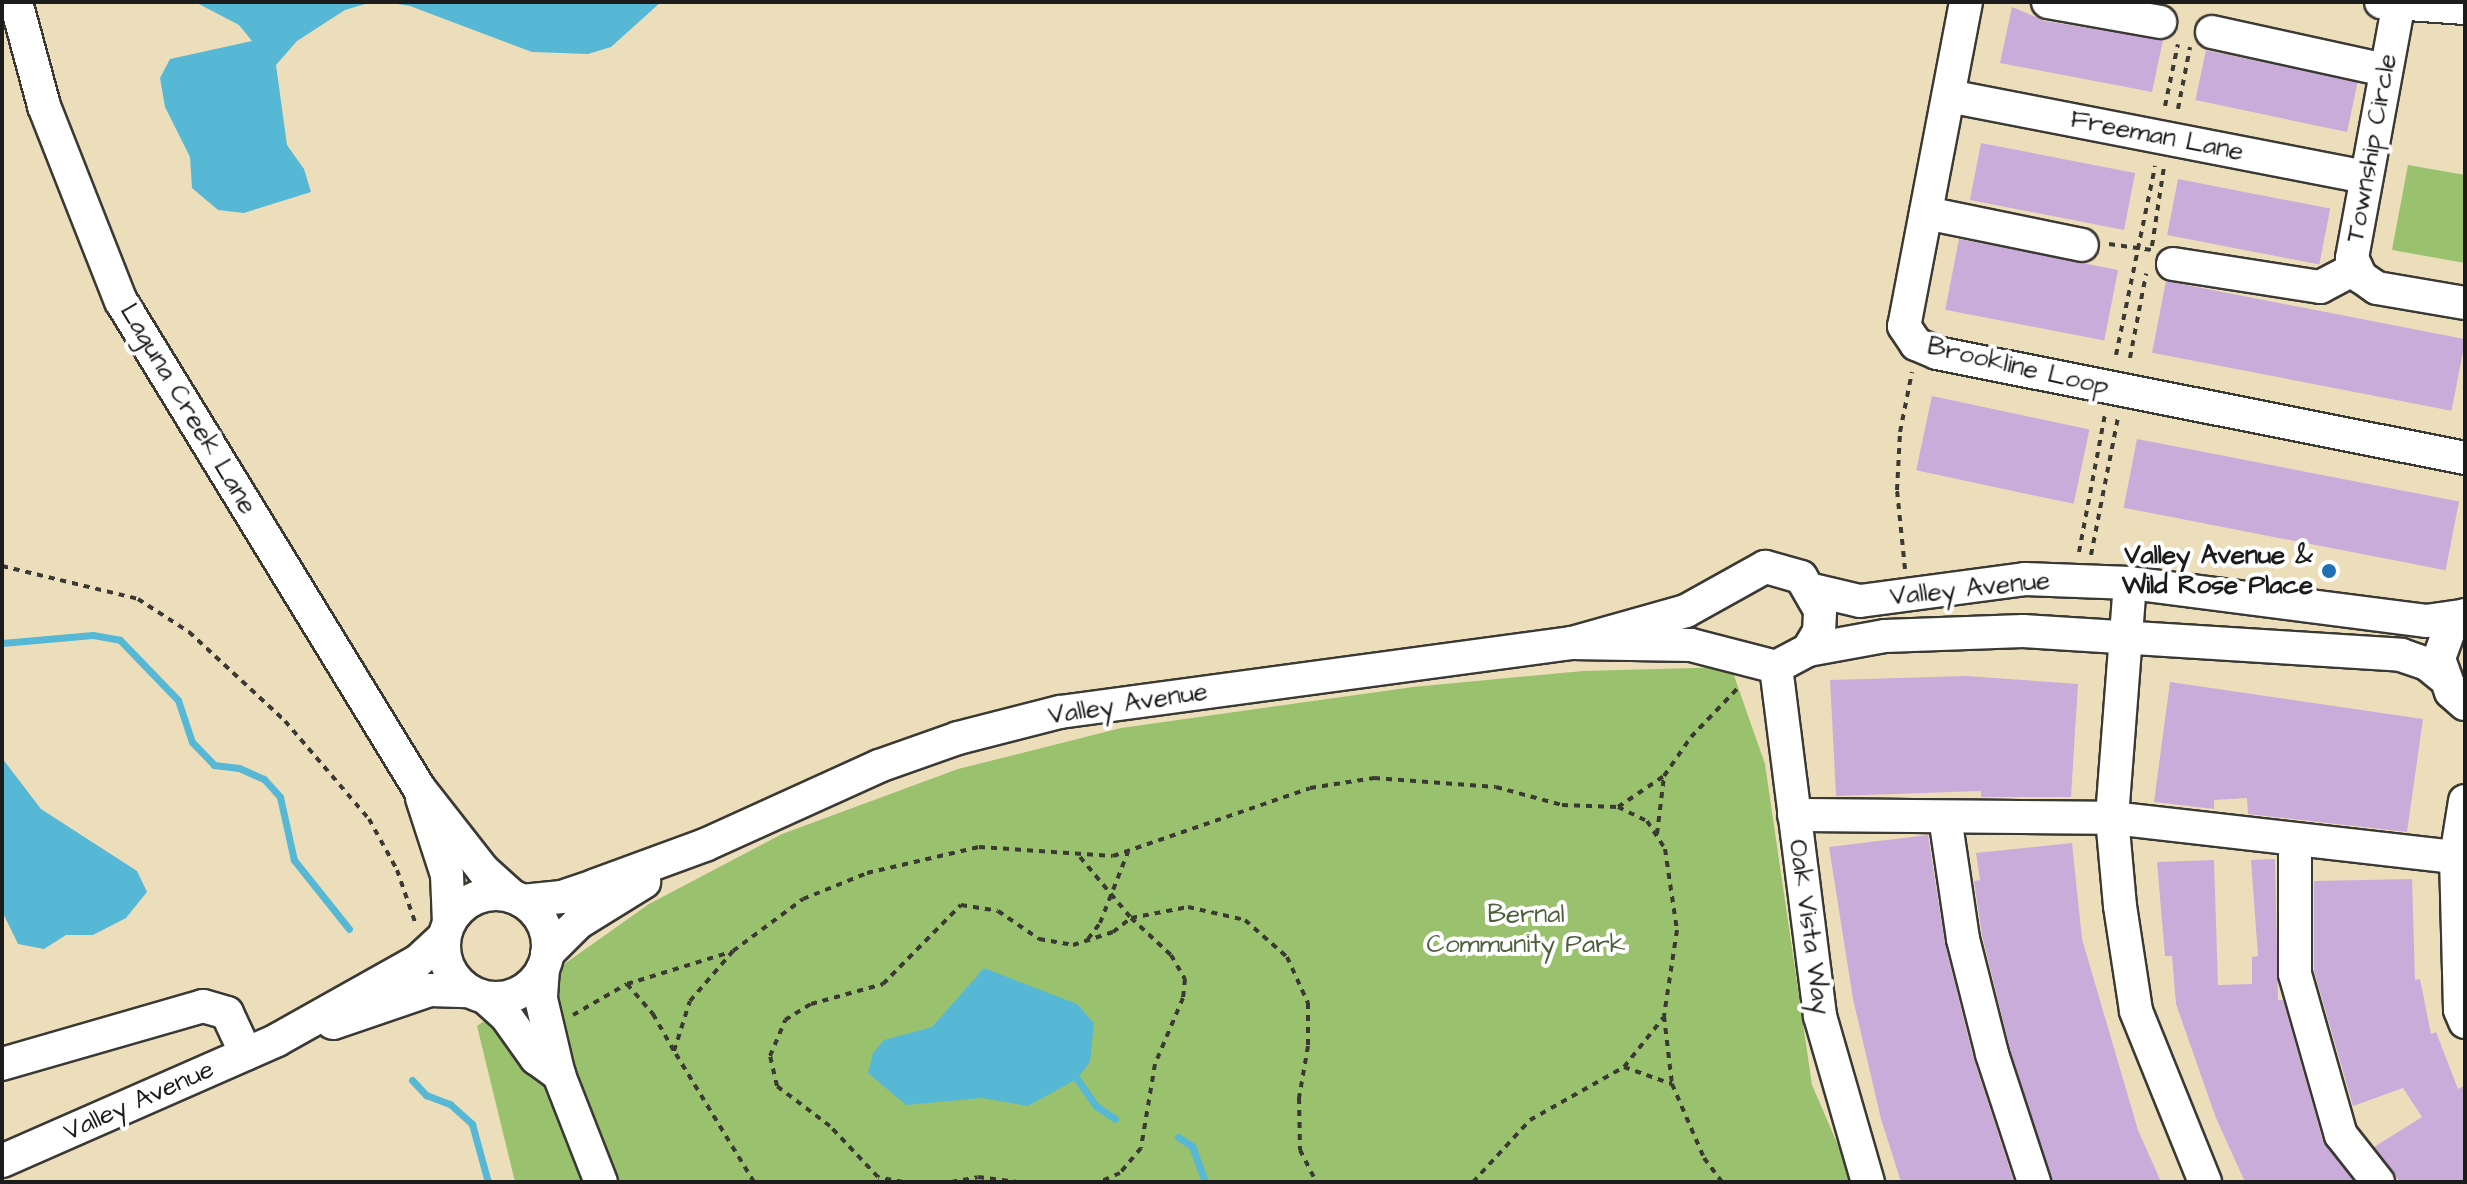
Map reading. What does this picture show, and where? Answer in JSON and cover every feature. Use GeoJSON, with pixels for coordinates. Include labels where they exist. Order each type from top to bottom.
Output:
{"type":"FeatureCollection","features":[{"type":"Feature","properties":{"kind":"street","name":"Laguna Creek Lane"},"geometry":{"type":"LineString","coordinates":[[16,2],[44,106],[121,301],[419,788],[483,870],[517,899]]}},
{"type":"Feature","properties":{"kind":"street","name":"Brookline Loop"},"geometry":{"type":"LineString","coordinates":[[1966,2],[1904,326],[1916,344],[1937,353],[2465,458]]}},
{"type":"Feature","properties":{"kind":"street"},"geometry":{"type":"LineString","coordinates":[[2048,2],[2385,70]]}},
{"type":"Feature","properties":{"kind":"street"},"geometry":{"type":"LineString","coordinates":[[2393,3],[2465,8]]}},
{"type":"Feature","properties":{"kind":"street","name":"Township Circle"},"geometry":{"type":"LineString","coordinates":[[2393,3],[2385,70],[2351,244],[2356,268],[2377,288],[2465,303]]}},
{"type":"Feature","properties":{"kind":"street","name":"Freeman Lane"},"geometry":{"type":"LineString","coordinates":[[1949,96],[2365,177]]}},
{"type":"Feature","properties":{"kind":"street"},"geometry":{"type":"LineString","coordinates":[[1926,213],[2082,245]]}},
{"type":"Feature","properties":{"kind":"street"},"geometry":{"type":"LineString","coordinates":[[2173,264],[2320,287],[2356,268]]}},
{"type":"Feature","properties":{"kind":"street","name":"Valley Avenue"},"geometry":{"type":"LineString","coordinates":[[517,899],[562,897],[705,845],[879,766],[958,738],[1060,712],[1572,643],[1686,611],[1765,567],[1801,577],[1813,590],[1848,601],[2025,579],[2130,583],[2426,621],[2464,616]]}},
{"type":"Feature","properties":{"kind":"street"},"geometry":{"type":"LineString","coordinates":[[2130,583],[2112,818],[2136,1011],[2205,1182]]}},
{"type":"Feature","properties":{"kind":"street"},"geometry":{"type":"LineString","coordinates":[[1733,584],[1720,620],[1739,670]]}},
{"type":"Feature","properties":{"kind":"street"},"geometry":{"type":"LineString","coordinates":[[1808,650],[1819,632],[1820,610],[1813,590]]}},
{"type":"Feature","properties":{"kind":"street"},"geometry":{"type":"LineString","coordinates":[[2464,616],[2442,643],[2442,676],[2465,704]]}},
{"type":"Feature","properties":{"kind":"street","name":"Valley Avenue"},"geometry":{"type":"LineString","coordinates":[[1572,643],[1691,645],[1739,670],[1776,667],[1808,650],[1885,636],[2023,631],[2401,655],[2427,664],[2442,676]]}},
{"type":"Feature","properties":{"kind":"street","name":"Oak Vista Way"},"geometry":{"type":"LineString","coordinates":[[1776,667],[1820,1016],[1868,1182]]}},
{"type":"Feature","properties":{"kind":"street","name":"Laguna Creek Lane"},"geometry":{"type":"LineString","coordinates":[[419,788],[447,875],[437,933]]}},
{"type":"Feature","properties":{"kind":"street"},"geometry":{"type":"LineString","coordinates":[[2465,801],[2456,857],[2460,1010],[2465,1022]]}},
{"type":"Feature","properties":{"kind":"street"},"geometry":{"type":"LineString","coordinates":[[1794,815],[2112,818],[2456,857]]}},
{"type":"Feature","properties":{"kind":"street"},"geometry":{"type":"LineString","coordinates":[[1945,817],[1963,939],[1992,1054],[2034,1182]]}},
{"type":"Feature","properties":{"kind":"street"},"geometry":{"type":"LineString","coordinates":[[2295,841],[2295,974],[2341,1135],[2378,1182]]}},
{"type":"Feature","properties":{"kind":"street","name":"Valley Avenue"},"geometry":{"type":"LineString","coordinates":[[545,961],[578,923],[705,845]]}},
{"type":"Feature","properties":{"kind":"street"},"geometry":{"type":"LineString","coordinates":[[559,1075],[536,1058],[506,1016],[453,977],[437,933],[465,904],[488,895],[517,899],[543,923],[545,961],[541,999],[559,1075],[600,1180]]}},
{"type":"Feature","properties":{"kind":"street","name":"Valley Avenue"},"geometry":{"type":"LineString","coordinates":[[2,1161],[277,1040],[418,961],[437,933]]}},
{"type":"Feature","properties":{"kind":"street"},"geometry":{"type":"LineString","coordinates":[[477,995],[520,993],[545,961]]}},
{"type":"Feature","properties":{"kind":"street","name":"Valley Avenue"},"geometry":{"type":"LineString","coordinates":[[277,1040],[430,990],[477,995]]}},
{"type":"Feature","properties":{"kind":"street"},"geometry":{"type":"LineString","coordinates":[[2,1064],[203,1006],[227,1013],[246,1054]]}},
{"type":"Feature","properties":{"kind":"path"},"geometry":{"type":"LineString","coordinates":[[2165,106],[2186,31]]}},
{"type":"Feature","properties":{"kind":"path"},"geometry":{"type":"LineString","coordinates":[[2178,109],[2186,31]]}},
{"type":"Feature","properties":{"kind":"path"},"geometry":{"type":"LineString","coordinates":[[2116,355],[2152,165]]}},
{"type":"Feature","properties":{"kind":"path"},"geometry":{"type":"LineString","coordinates":[[2082,245],[2137,246],[2163,253],[2173,264]]}},
{"type":"Feature","properties":{"kind":"path"},"geometry":{"type":"LineString","coordinates":[[1906,364],[1912,371],[1900,432],[1897,490],[1908,594]]}},
{"type":"Feature","properties":{"kind":"path"},"geometry":{"type":"LineString","coordinates":[[2081,557],[2077,550],[2105,414]]}},
{"type":"Feature","properties":{"kind":"path"},"geometry":{"type":"LineString","coordinates":[[2091,557],[2119,417]]}},
{"type":"Feature","properties":{"kind":"path"},"geometry":{"type":"LineString","coordinates":[[2,566],[138,599],[189,632],[285,721],[369,819],[409,896],[437,933]]}},
{"type":"Feature","properties":{"kind":"path"},"geometry":{"type":"LineString","coordinates":[[1618,807],[1664,776],[1739,670]]}},
{"type":"Feature","properties":{"kind":"path"},"geometry":{"type":"LineString","coordinates":[[1657,836],[1664,776]]}},
{"type":"Feature","properties":{"kind":"path"},"geometry":{"type":"LineString","coordinates":[[674,1051],[690,1001],[733,951],[803,899],[867,873],[979,847],[1080,857],[1128,852],[1310,788],[1374,778],[1496,787],[1562,805],[1618,807],[1647,821],[1665,849],[1677,930],[1664,1016],[1672,1084],[1704,1158],[1722,1182]]}},
{"type":"Feature","properties":{"kind":"path"},"geometry":{"type":"LineString","coordinates":[[1087,940],[1104,915],[1110,890],[1128,852]]}},
{"type":"Feature","properties":{"kind":"path"},"geometry":{"type":"LineString","coordinates":[[1080,857],[1131,918],[1171,955],[1185,979],[1183,998],[1155,1064],[1141,1148],[1120,1173],[1099,1182]]}},
{"type":"Feature","properties":{"kind":"path"},"geometry":{"type":"LineString","coordinates":[[903,1182],[878,1177],[830,1126],[777,1086],[770,1056],[785,1020],[811,1004],[883,984],[961,905],[998,911],[1039,939],[1073,945],[1113,932],[1131,918],[1188,907],[1245,920],[1287,957],[1308,1003],[1300,1150],[1316,1182]]}},
{"type":"Feature","properties":{"kind":"path"},"geometry":{"type":"LineString","coordinates":[[565,1010],[568,1019],[627,984],[733,951]]}},
{"type":"Feature","properties":{"kind":"path"},"geometry":{"type":"LineString","coordinates":[[627,984],[653,1014],[754,1182]]}},
{"type":"Feature","properties":{"kind":"path"},"geometry":{"type":"LineString","coordinates":[[1473,1182],[1530,1120],[1624,1067],[1664,1016]]}},
{"type":"Feature","properties":{"kind":"path"},"geometry":{"type":"LineString","coordinates":[[1624,1067],[1672,1084]]}},
{"type":"Feature","properties":{"kind":"path"},"geometry":{"type":"LineString","coordinates":[[951,1182],[978,1177],[1016,1182]]}},
{"type":"Feature","properties":{"kind":"green space"},"geometry":{"type":"Polygon","coordinates":[[[2408,165],[2465,175],[2465,263],[2392,250],[2408,165]]]}},
{"type":"Feature","properties":{"kind":"green space","name":"Bernal Community Park"},"geometry":{"type":"Polygon","coordinates":[[[1731,667],[1765,764],[1812,1085],[1854,1182],[515,1182],[477,1026],[649,904],[782,834],[958,769],[1121,728],[1413,687],[1583,671],[1731,667]]]}},
{"type":"Feature","properties":{"kind":"water"},"geometry":{"type":"Polygon","coordinates":[[[195,2],[372,2],[345,10],[297,41],[276,65],[287,145],[304,169],[311,192],[244,213],[218,210],[192,188],[190,157],[165,107],[160,78],[170,59],[252,41],[239,25],[195,2]]]}},
{"type":"Feature","properties":{"kind":"water"},"geometry":{"type":"Polygon","coordinates":[[[385,2],[661,2],[611,47],[588,54],[532,52],[410,6],[385,2]]]}},
{"type":"Feature","properties":{"kind":"water"},"geometry":{"type":"Polygon","coordinates":[[[2,758],[41,809],[137,871],[147,892],[126,918],[93,935],[66,935],[44,949],[18,944],[2,911],[2,758]]]}},
{"type":"Feature","properties":{"kind":"water"},"geometry":{"type":"Polygon","coordinates":[[[984,968],[1077,1004],[1094,1023],[1090,1062],[1077,1079],[1028,1106],[982,1098],[906,1105],[868,1073],[873,1053],[884,1040],[932,1027],[984,968]]]}},
{"type":"Feature","properties":{"kind":"building"},"geometry":{"type":"Polygon","coordinates":[[[2012,7],[2045,21],[2163,40],[2152,92],[2000,63],[2012,7]]]}},
{"type":"Feature","properties":{"kind":"building"},"geometry":{"type":"Polygon","coordinates":[[[2206,50],[2358,82],[2347,132],[2195,100],[2206,50]]]}},
{"type":"Feature","properties":{"kind":"building"},"geometry":{"type":"Polygon","coordinates":[[[1981,143],[2135,173],[2124,230],[1970,200],[1981,143]]]}},
{"type":"Feature","properties":{"kind":"building"},"geometry":{"type":"Polygon","coordinates":[[[2178,179],[2330,209],[2319,265],[2167,235],[2178,179]]]}},
{"type":"Feature","properties":{"kind":"building"},"geometry":{"type":"Polygon","coordinates":[[[1959,239],[2118,270],[2104,341],[1945,310],[1959,239]]]}},
{"type":"Feature","properties":{"kind":"building"},"geometry":{"type":"Polygon","coordinates":[[[2166,281],[2465,339],[2451,411],[2152,353],[2166,281]]]}},
{"type":"Feature","properties":{"kind":"building"},"geometry":{"type":"Polygon","coordinates":[[[1932,396],[2089,429],[2074,504],[1916,470],[1932,396]]]}},
{"type":"Feature","properties":{"kind":"building"},"geometry":{"type":"Polygon","coordinates":[[[2137,439],[2459,502],[2446,570],[2124,508],[2137,439]]]}},
{"type":"Feature","properties":{"kind":"building"},"geometry":{"type":"Polygon","coordinates":[[[1966,676],[2078,684],[2071,797],[1981,797],[1981,791],[1836,796],[1830,680],[1966,676]]]}},
{"type":"Feature","properties":{"kind":"building"},"geometry":{"type":"Polygon","coordinates":[[[2170,682],[2423,719],[2407,832],[2248,814],[2247,798],[2214,800],[2214,809],[2154,802],[2170,682]]]}},
{"type":"Feature","properties":{"kind":"building"},"geometry":{"type":"Polygon","coordinates":[[[1928,835],[1945,944],[1974,1060],[2014,1182],[1901,1182],[1881,1119],[1853,999],[1829,847],[1928,835]]]}},
{"type":"Feature","properties":{"kind":"building"},"geometry":{"type":"Polygon","coordinates":[[[2072,843],[2082,939],[2138,1130],[2161,1182],[2052,1182],[2010,1049],[1982,935],[1974,881],[1980,880],[1976,853],[2072,843]]]}},
{"type":"Feature","properties":{"kind":"building"},"geometry":{"type":"Polygon","coordinates":[[[2275,859],[2278,1000],[2283,1000],[2323,1141],[2354,1182],[2245,1182],[2216,1118],[2176,1004],[2172,956],[2165,956],[2157,862],[2214,860],[2218,985],[2252,984],[2252,957],[2258,956],[2251,860],[2275,859]]]}},
{"type":"Feature","properties":{"kind":"building"},"geometry":{"type":"Polygon","coordinates":[[[2412,879],[2415,980],[2420,979],[2431,1034],[2436,1032],[2458,1089],[2465,1085],[2465,1182],[2400,1182],[2374,1147],[2422,1117],[2403,1088],[2353,1106],[2314,971],[2314,881],[2412,879]]]}},
{"type":"Feature","properties":{"kind":"waterway"},"geometry":{"type":"LineString","coordinates":[[2,643],[93,635],[120,640],[178,700],[192,742],[214,765],[239,768],[264,779],[280,797],[294,860],[349,929]]}},
{"type":"Feature","properties":{"kind":"waterway"},"geometry":{"type":"LineString","coordinates":[[1077,1079],[1096,1106],[1115,1119]]}},
{"type":"Feature","properties":{"kind":"waterway"},"geometry":{"type":"LineString","coordinates":[[412,1080],[426,1095],[450,1104],[472,1124],[488,1182]]}},
{"type":"Feature","properties":{"kind":"waterway"},"geometry":{"type":"LineString","coordinates":[[1178,1137],[1192,1146],[1205,1182]]}},
{"type":"Feature","properties":{"kind":"place","name":"Valley Avenue & Wild Rose Place"},"geometry":{"type":"Point","coordinates":[2329,571]}}]}
